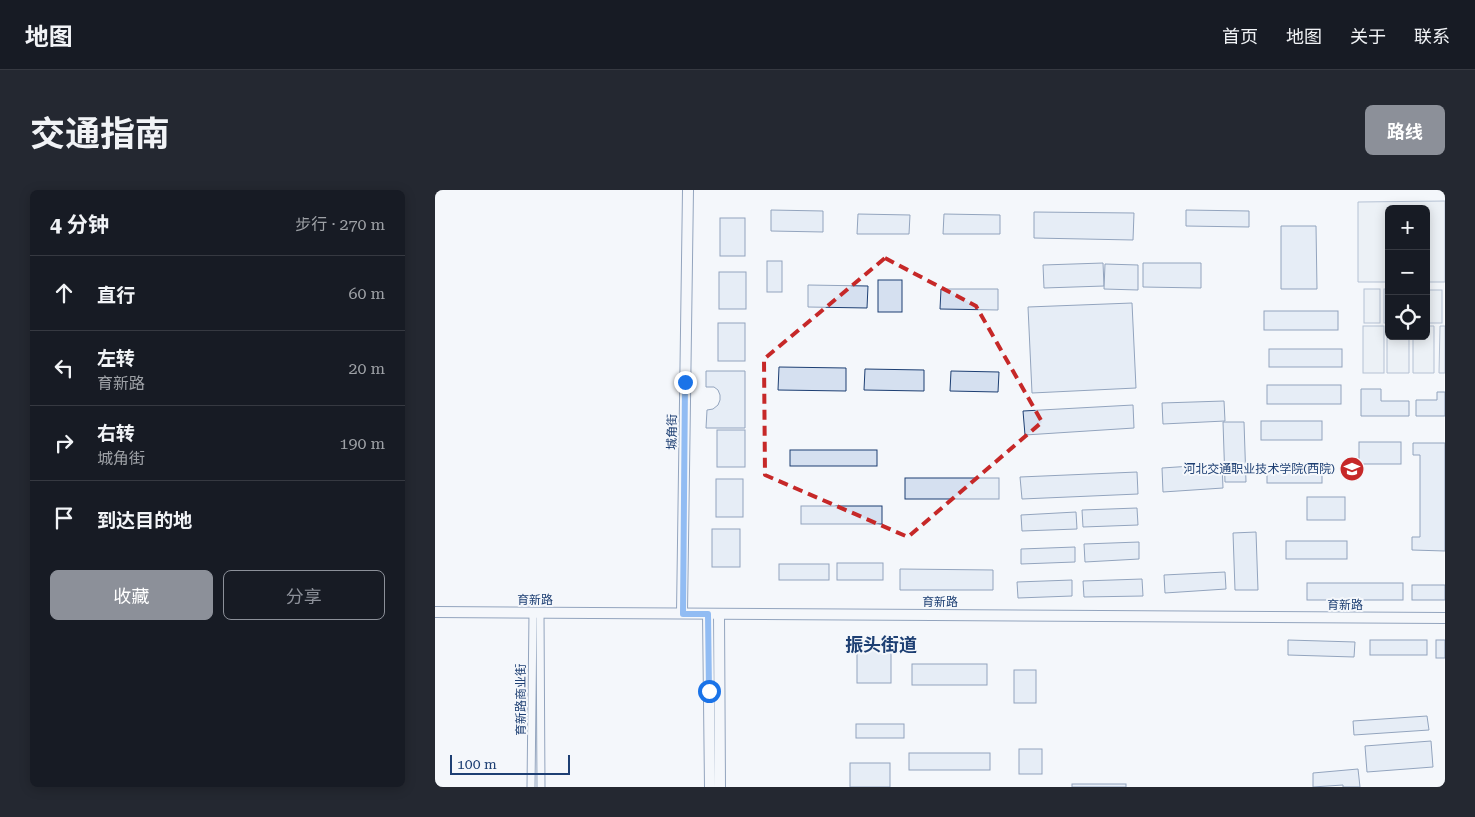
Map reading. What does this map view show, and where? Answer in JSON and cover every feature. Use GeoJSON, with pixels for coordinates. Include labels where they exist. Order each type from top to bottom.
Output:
{"type":"FeatureCollection","features":[{"type":"Feature","properties":{"kind":"street","name":"城角街"},"geometry":{"type":"LineString","coordinates":[[683,614],[688,190]]}},
{"type":"Feature","properties":{"kind":"street","name":"育新路"},"geometry":{"type":"LineString","coordinates":[[435,612],[1445,618]]}},
{"type":"Feature","properties":{"kind":"street","name":"育新路商业街"},"geometry":{"type":"LineString","coordinates":[[531,787],[536,613]]}},
{"type":"Feature","properties":{"kind":"street","name":"育新路商业街"},"geometry":{"type":"LineString","coordinates":[[536,613],[541,787]]}},
{"type":"Feature","properties":{"kind":"street"},"geometry":{"type":"LineString","coordinates":[[709,787],[714,614]]}},
{"type":"Feature","properties":{"kind":"street"},"geometry":{"type":"LineString","coordinates":[[714,614],[720,787]]}},
{"type":"Feature","properties":{"kind":"highlighted area"},"geometry":{"type":"Polygon","coordinates":[[[885,258],[976,306],[1042,422],[908,537],[765,475],[764,359],[885,258]]]}},
{"type":"Feature","properties":{"kind":"shaded area"},"geometry":{"type":"Polygon","coordinates":[[[1445,201],[1445,282],[1430,282],[1430,205],[1385,205],[1385,282],[1358,282],[1358,202],[1445,201]]]}},
{"type":"Feature","properties":{"kind":"shaded area"},"geometry":{"type":"Polygon","coordinates":[[[1364,289],[1380,289],[1380,323],[1364,323],[1364,289]]]}},
{"type":"Feature","properties":{"kind":"shaded area"},"geometry":{"type":"Polygon","coordinates":[[[1384,289],[1385,289],[1385,323],[1384,289]]]}},
{"type":"Feature","properties":{"kind":"shaded area"},"geometry":{"type":"Polygon","coordinates":[[[1430,290],[1442,290],[1442,323],[1430,323],[1430,290]]]}},
{"type":"Feature","properties":{"kind":"shaded area"},"geometry":{"type":"Polygon","coordinates":[[[1363,326],[1384,326],[1384,373],[1363,373],[1363,326]]]}},
{"type":"Feature","properties":{"kind":"shaded area"},"geometry":{"type":"Polygon","coordinates":[[[1430,326],[1434,326],[1434,373],[1413,373],[1413,340],[1430,340],[1430,326]]]}},
{"type":"Feature","properties":{"kind":"shaded area"},"geometry":{"type":"Polygon","coordinates":[[[1440,326],[1445,326],[1445,373],[1439,373],[1440,326]]]}},
{"type":"Feature","properties":{"kind":"shaded area"},"geometry":{"type":"Polygon","coordinates":[[[1387,340],[1409,340],[1409,373],[1387,373],[1387,340]]]}},
{"type":"Feature","properties":{"kind":"building"},"geometry":{"type":"Polygon","coordinates":[[[771,210],[823,211],[823,232],[771,231],[771,210]]]}},
{"type":"Feature","properties":{"kind":"building"},"geometry":{"type":"Polygon","coordinates":[[[1186,210],[1249,211],[1249,227],[1186,226],[1186,210]]]}},
{"type":"Feature","properties":{"kind":"building"},"geometry":{"type":"Polygon","coordinates":[[[1034,212],[1134,213],[1133,240],[1034,238],[1034,212]]]}},
{"type":"Feature","properties":{"kind":"building"},"geometry":{"type":"Polygon","coordinates":[[[858,214],[910,215],[909,234],[857,234],[858,214]]]}},
{"type":"Feature","properties":{"kind":"building"},"geometry":{"type":"Polygon","coordinates":[[[944,214],[1000,215],[1000,234],[943,234],[944,214]]]}},
{"type":"Feature","properties":{"kind":"building"},"geometry":{"type":"Polygon","coordinates":[[[720,218],[745,218],[745,256],[720,256],[720,218]]]}},
{"type":"Feature","properties":{"kind":"building"},"geometry":{"type":"Polygon","coordinates":[[[1281,226],[1316,226],[1317,289],[1281,289],[1281,226]]]}},
{"type":"Feature","properties":{"kind":"building"},"geometry":{"type":"Polygon","coordinates":[[[767,261],[782,261],[782,292],[767,292],[767,261]]]}},
{"type":"Feature","properties":{"kind":"building"},"geometry":{"type":"Polygon","coordinates":[[[1103,263],[1104,286],[1044,288],[1043,265],[1103,263]]]}},
{"type":"Feature","properties":{"kind":"building"},"geometry":{"type":"Polygon","coordinates":[[[1143,263],[1201,263],[1201,288],[1143,287],[1143,263]]]}},
{"type":"Feature","properties":{"kind":"building"},"geometry":{"type":"Polygon","coordinates":[[[1105,264],[1138,265],[1138,290],[1104,289],[1105,264]]]}},
{"type":"Feature","properties":{"kind":"building"},"geometry":{"type":"Polygon","coordinates":[[[719,272],[746,272],[746,309],[719,309],[719,272]]]}},
{"type":"Feature","properties":{"kind":"building"},"geometry":{"type":"Polygon","coordinates":[[[878,280],[902,280],[902,312],[878,312],[878,280]]]}},
{"type":"Feature","properties":{"kind":"building"},"geometry":{"type":"Polygon","coordinates":[[[808,285],[868,286],[867,308],[808,307],[808,285]]]}},
{"type":"Feature","properties":{"kind":"building"},"geometry":{"type":"Polygon","coordinates":[[[941,289],[998,289],[998,310],[940,309],[941,289]]]}},
{"type":"Feature","properties":{"kind":"building"},"geometry":{"type":"Polygon","coordinates":[[[1132,303],[1136,388],[1032,393],[1028,307],[1132,303]]]}},
{"type":"Feature","properties":{"kind":"building"},"geometry":{"type":"Polygon","coordinates":[[[1264,311],[1338,311],[1338,330],[1264,330],[1264,311]]]}},
{"type":"Feature","properties":{"kind":"building"},"geometry":{"type":"Polygon","coordinates":[[[718,323],[745,323],[745,361],[718,361],[718,323]]]}},
{"type":"Feature","properties":{"kind":"building"},"geometry":{"type":"Polygon","coordinates":[[[1269,349],[1342,349],[1342,367],[1269,367],[1269,349]]]}},
{"type":"Feature","properties":{"kind":"building"},"geometry":{"type":"Polygon","coordinates":[[[779,367],[846,368],[846,391],[778,390],[779,367]]]}},
{"type":"Feature","properties":{"kind":"building"},"geometry":{"type":"Polygon","coordinates":[[[865,369],[924,370],[924,391],[864,390],[865,369]]]}},
{"type":"Feature","properties":{"kind":"building"},"geometry":{"type":"Polygon","coordinates":[[[706,371],[745,371],[745,428],[706,428],[707,410],[713,409],[718,405],[720,395],[714,387],[706,387],[706,371]]]}},
{"type":"Feature","properties":{"kind":"building"},"geometry":{"type":"Polygon","coordinates":[[[951,371],[999,372],[998,392],[950,391],[951,371]]]}},
{"type":"Feature","properties":{"kind":"building"},"geometry":{"type":"Polygon","coordinates":[[[1267,385],[1341,385],[1341,404],[1267,404],[1267,385]]]}},
{"type":"Feature","properties":{"kind":"building"},"geometry":{"type":"Polygon","coordinates":[[[1361,389],[1381,389],[1381,401],[1409,401],[1409,416],[1361,416],[1361,389]]]}},
{"type":"Feature","properties":{"kind":"building"},"geometry":{"type":"Polygon","coordinates":[[[1437,392],[1445,392],[1445,416],[1416,416],[1416,400],[1437,400],[1437,392]]]}},
{"type":"Feature","properties":{"kind":"building"},"geometry":{"type":"Polygon","coordinates":[[[1224,401],[1225,421],[1163,424],[1162,403],[1224,401]]]}},
{"type":"Feature","properties":{"kind":"building"},"geometry":{"type":"Polygon","coordinates":[[[1133,405],[1134,428],[1025,435],[1023,411],[1133,405]]]}},
{"type":"Feature","properties":{"kind":"building"},"geometry":{"type":"Polygon","coordinates":[[[1261,421],[1322,421],[1322,440],[1261,440],[1261,421]]]}},
{"type":"Feature","properties":{"kind":"building"},"geometry":{"type":"Polygon","coordinates":[[[1223,422],[1244,422],[1246,482],[1225,482],[1223,422]]]}},
{"type":"Feature","properties":{"kind":"building"},"geometry":{"type":"Polygon","coordinates":[[[717,430],[745,430],[745,467],[717,467],[717,430]]]}},
{"type":"Feature","properties":{"kind":"building"},"geometry":{"type":"Polygon","coordinates":[[[1359,442],[1401,442],[1401,464],[1359,464],[1359,442]]]}},
{"type":"Feature","properties":{"kind":"building"},"geometry":{"type":"Polygon","coordinates":[[[1413,443],[1445,443],[1445,551],[1412,550],[1412,537],[1420,537],[1420,455],[1413,455],[1413,443]]]}},
{"type":"Feature","properties":{"kind":"building"},"geometry":{"type":"Polygon","coordinates":[[[790,450],[877,450],[877,466],[790,466],[790,450]]]}},
{"type":"Feature","properties":{"kind":"building"},"geometry":{"type":"Polygon","coordinates":[[[1222,464],[1223,488],[1163,492],[1162,468],[1222,464]]]}},
{"type":"Feature","properties":{"kind":"building"},"geometry":{"type":"Polygon","coordinates":[[[1267,465],[1322,465],[1322,483],[1267,483],[1267,465]]]}},
{"type":"Feature","properties":{"kind":"building"},"geometry":{"type":"Polygon","coordinates":[[[1137,472],[1138,494],[1022,499],[1020,477],[1137,472]]]}},
{"type":"Feature","properties":{"kind":"building"},"geometry":{"type":"Polygon","coordinates":[[[905,478],[999,478],[999,499],[905,499],[905,478]]]}},
{"type":"Feature","properties":{"kind":"building"},"geometry":{"type":"Polygon","coordinates":[[[716,479],[743,479],[743,517],[716,517],[716,479]]]}},
{"type":"Feature","properties":{"kind":"building"},"geometry":{"type":"Polygon","coordinates":[[[1307,497],[1345,497],[1345,520],[1307,520],[1307,497]]]}},
{"type":"Feature","properties":{"kind":"building"},"geometry":{"type":"Polygon","coordinates":[[[801,506],[882,506],[882,524],[801,524],[801,506]]]}},
{"type":"Feature","properties":{"kind":"building"},"geometry":{"type":"Polygon","coordinates":[[[1137,508],[1138,525],[1083,527],[1082,510],[1137,508]]]}},
{"type":"Feature","properties":{"kind":"building"},"geometry":{"type":"Polygon","coordinates":[[[1076,512],[1077,529],[1022,531],[1021,515],[1076,512]]]}},
{"type":"Feature","properties":{"kind":"building"},"geometry":{"type":"Polygon","coordinates":[[[712,529],[740,529],[740,567],[712,567],[712,529]]]}},
{"type":"Feature","properties":{"kind":"building"},"geometry":{"type":"Polygon","coordinates":[[[1256,532],[1258,590],[1235,590],[1233,533],[1256,532]]]}},
{"type":"Feature","properties":{"kind":"building"},"geometry":{"type":"Polygon","coordinates":[[[1286,541],[1347,541],[1347,559],[1286,559],[1286,541]]]}},
{"type":"Feature","properties":{"kind":"building"},"geometry":{"type":"Polygon","coordinates":[[[1139,542],[1139,559],[1085,562],[1084,544],[1139,542]]]}},
{"type":"Feature","properties":{"kind":"building"},"geometry":{"type":"Polygon","coordinates":[[[1075,547],[1075,562],[1021,564],[1021,549],[1075,547]]]}},
{"type":"Feature","properties":{"kind":"building"},"geometry":{"type":"Polygon","coordinates":[[[837,563],[883,563],[883,580],[837,580],[837,563]]]}},
{"type":"Feature","properties":{"kind":"building"},"geometry":{"type":"Polygon","coordinates":[[[779,564],[829,564],[829,580],[779,580],[779,564]]]}},
{"type":"Feature","properties":{"kind":"building"},"geometry":{"type":"Polygon","coordinates":[[[900,569],[993,570],[993,590],[900,590],[900,569]]]}},
{"type":"Feature","properties":{"kind":"building"},"geometry":{"type":"Polygon","coordinates":[[[1225,572],[1226,589],[1165,593],[1164,575],[1225,572]]]}},
{"type":"Feature","properties":{"kind":"building"},"geometry":{"type":"Polygon","coordinates":[[[1142,579],[1143,596],[1084,597],[1083,581],[1142,579]]]}},
{"type":"Feature","properties":{"kind":"building"},"geometry":{"type":"Polygon","coordinates":[[[1072,580],[1072,596],[1018,598],[1017,582],[1072,580]]]}},
{"type":"Feature","properties":{"kind":"building"},"geometry":{"type":"Polygon","coordinates":[[[1307,583],[1403,583],[1403,600],[1307,600],[1307,583]]]}},
{"type":"Feature","properties":{"kind":"building"},"geometry":{"type":"Polygon","coordinates":[[[1412,585],[1445,585],[1445,600],[1412,600],[1412,585]]]}},
{"type":"Feature","properties":{"kind":"building"},"geometry":{"type":"Polygon","coordinates":[[[1288,640],[1355,642],[1354,657],[1288,655],[1288,640]]]}},
{"type":"Feature","properties":{"kind":"building"},"geometry":{"type":"Polygon","coordinates":[[[1370,640],[1427,640],[1427,655],[1370,655],[1370,640]]]}},
{"type":"Feature","properties":{"kind":"building"},"geometry":{"type":"Polygon","coordinates":[[[1436,640],[1445,640],[1445,658],[1436,658],[1436,640]]]}},
{"type":"Feature","properties":{"kind":"building"},"geometry":{"type":"Polygon","coordinates":[[[857,643],[891,643],[891,683],[857,683],[857,643]]]}},
{"type":"Feature","properties":{"kind":"building"},"geometry":{"type":"Polygon","coordinates":[[[912,664],[987,664],[987,685],[912,685],[912,664]]]}},
{"type":"Feature","properties":{"kind":"building"},"geometry":{"type":"Polygon","coordinates":[[[1014,670],[1036,670],[1036,703],[1014,703],[1014,670]]]}},
{"type":"Feature","properties":{"kind":"building"},"geometry":{"type":"Polygon","coordinates":[[[1427,716],[1429,730],[1354,735],[1353,721],[1427,716]]]}},
{"type":"Feature","properties":{"kind":"building"},"geometry":{"type":"Polygon","coordinates":[[[856,724],[904,724],[904,738],[856,738],[856,724]]]}},
{"type":"Feature","properties":{"kind":"building"},"geometry":{"type":"Polygon","coordinates":[[[1431,741],[1433,767],[1367,772],[1365,746],[1431,741]]]}},
{"type":"Feature","properties":{"kind":"building"},"geometry":{"type":"Polygon","coordinates":[[[1019,749],[1042,749],[1042,774],[1019,774],[1019,749]]]}},
{"type":"Feature","properties":{"kind":"building"},"geometry":{"type":"Polygon","coordinates":[[[909,753],[990,753],[990,770],[909,770],[909,753]]]}},
{"type":"Feature","properties":{"kind":"building"},"geometry":{"type":"Polygon","coordinates":[[[850,763],[890,763],[890,787],[850,787],[850,763]]]}},
{"type":"Feature","properties":{"kind":"building"},"geometry":{"type":"Polygon","coordinates":[[[1358,769],[1360,787],[1343,787],[1343,785],[1313,787],[1313,773],[1358,769]]]}},
{"type":"Feature","properties":{"kind":"building"},"geometry":{"type":"Polygon","coordinates":[[[1072,784],[1126,784],[1126,787],[1072,787],[1072,784]]]}},
{"type":"Feature","properties":{"kind":"place","name":"河北交通职业技术学院(西院)"},"geometry":{"type":"Point","coordinates":[1352,469]}},
{"type":"Feature","properties":{"kind":"district","name":"振头街道"},"geometry":{"type":"Point","coordinates":[881,645]}},
{"type":"Feature","properties":{"kind":"route"},"geometry":{"type":"LineString","coordinates":[[685,382],[683,614],[708,614],[709,691]]}}]}
